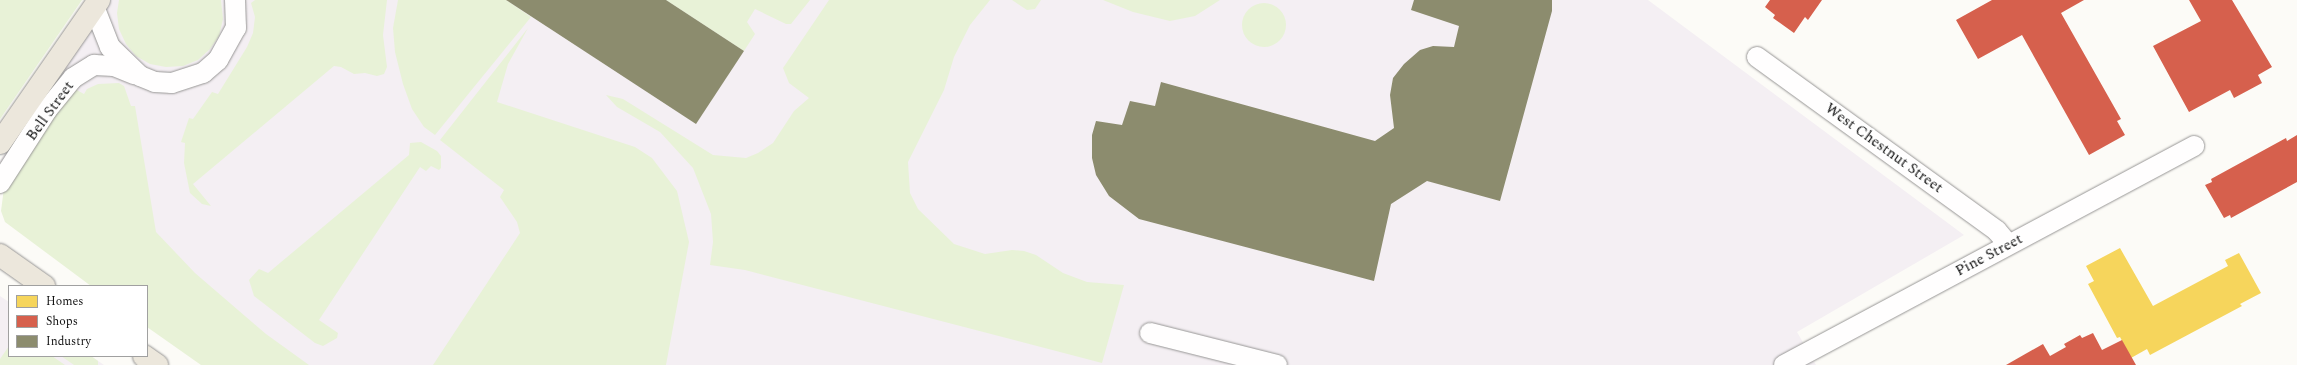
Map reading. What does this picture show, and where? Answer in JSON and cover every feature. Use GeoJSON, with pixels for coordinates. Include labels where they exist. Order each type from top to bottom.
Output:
{"type":"FeatureCollection","features":[{"type":"Feature","properties":{"kind":"main road","name":"Bell Street"},"geometry":{"type":"LineString","coordinates":[[0,143],[97,4]]}},
{"type":"Feature","properties":{"kind":"main road"},"geometry":{"type":"LineString","coordinates":[[0,255],[43,285]]}},
{"type":"Feature","properties":{"kind":"main road"},"geometry":{"type":"LineString","coordinates":[[145,357],[157,365]]}},
{"type":"Feature","properties":{"kind":"street","name":"Bell Street"},"geometry":{"type":"LineString","coordinates":[[0,183],[47,110],[73,78],[94,65],[114,66],[140,76],[172,83],[203,73],[218,60],[230,43],[236,28],[235,0]]}},
{"type":"Feature","properties":{"kind":"street","name":"Bell Street"},"geometry":{"type":"LineString","coordinates":[[97,4],[110,47],[140,76]]}},
{"type":"Feature","properties":{"kind":"street","name":"West Chestnut Street"},"geometry":{"type":"LineString","coordinates":[[1757,57],[1997,231],[2008,244]]}},
{"type":"Feature","properties":{"kind":"street","name":"Pine Street"},"geometry":{"type":"LineString","coordinates":[[1784,365],[2194,146]]}},
{"type":"Feature","properties":{"kind":"street"},"geometry":{"type":"LineString","coordinates":[[1150,333],[1277,365]]}},
{"type":"Feature","properties":{"kind":"shaded area"},"geometry":{"type":"Polygon","coordinates":[[[103,0],[1648,0],[1964,235],[1797,332],[1816,365],[237,365],[148,287],[148,285],[146,285],[0,186],[0,161],[103,0]]]}},
{"type":"Feature","properties":{"kind":"shaded area"},"geometry":{"type":"Polygon","coordinates":[[[0,296],[8,301],[8,357],[92,357],[104,365],[0,365],[0,296]]]}},
{"type":"Feature","properties":{"kind":"green space"},"geometry":{"type":"Polygon","coordinates":[[[0,0],[82,0],[0,119],[0,0]]]}},
{"type":"Feature","properties":{"kind":"green space"},"geometry":{"type":"Polygon","coordinates":[[[119,0],[221,0],[223,19],[219,36],[210,49],[198,60],[183,66],[166,67],[150,64],[136,56],[126,44],[119,29],[117,13],[119,0]]]}},
{"type":"Feature","properties":{"kind":"green space"},"geometry":{"type":"Polygon","coordinates":[[[255,0],[387,0],[383,35],[387,67],[384,74],[377,76],[365,73],[354,74],[341,67],[334,66],[193,184],[211,206],[202,204],[190,193],[184,163],[185,143],[181,142],[189,118],[193,119],[212,92],[218,94],[247,47],[253,33],[255,17],[251,3],[255,0]]]}},
{"type":"Feature","properties":{"kind":"green space"},"geometry":{"type":"Polygon","coordinates":[[[398,0],[506,0],[531,17],[435,135],[424,127],[412,109],[403,84],[395,52],[393,28],[398,0]]]}},
{"type":"Feature","properties":{"kind":"green space"},"geometry":{"type":"Polygon","coordinates":[[[666,0],[810,0],[791,24],[786,24],[755,9],[747,22],[755,34],[744,51],[666,0]]]}},
{"type":"Feature","properties":{"kind":"green space"},"geometry":{"type":"Polygon","coordinates":[[[829,0],[990,0],[970,25],[954,57],[944,90],[908,162],[910,193],[918,209],[954,244],[985,254],[1012,250],[1024,251],[1036,255],[1063,273],[1087,282],[1124,285],[1102,363],[745,270],[710,265],[713,242],[711,214],[693,168],[660,132],[617,107],[606,95],[623,99],[713,155],[746,158],[758,153],[773,143],[794,111],[809,98],[789,83],[783,68],[829,0]]]}},
{"type":"Feature","properties":{"kind":"green space"},"geometry":{"type":"Polygon","coordinates":[[[1012,0],[1041,0],[1035,9],[1027,10],[1012,0]]]}},
{"type":"Feature","properties":{"kind":"green space"},"geometry":{"type":"Polygon","coordinates":[[[1103,0],[1220,0],[1195,16],[1170,21],[1133,12],[1103,0]]]}},
{"type":"Feature","properties":{"kind":"green space"},"geometry":{"type":"Polygon","coordinates":[[[1264,3],[1276,7],[1282,13],[1286,25],[1282,37],[1276,43],[1264,47],[1252,43],[1246,37],[1242,25],[1246,13],[1252,7],[1264,3]]]}},
{"type":"Feature","properties":{"kind":"green space"},"geometry":{"type":"Polygon","coordinates":[[[528,28],[508,64],[497,102],[635,147],[652,158],[677,191],[689,242],[666,365],[433,365],[520,233],[517,222],[500,197],[504,190],[440,140],[528,28]]]}},
{"type":"Feature","properties":{"kind":"green space"},"geometry":{"type":"Polygon","coordinates":[[[119,83],[124,86],[131,106],[135,106],[156,232],[195,273],[266,334],[309,365],[201,365],[148,328],[148,285],[90,285],[5,222],[1,211],[4,188],[73,88],[84,94],[87,89],[98,84],[119,83]]]}},
{"type":"Feature","properties":{"kind":"green space"},"geometry":{"type":"Polygon","coordinates":[[[421,142],[437,151],[441,156],[441,168],[439,170],[431,166],[426,171],[420,167],[319,320],[338,333],[337,338],[323,346],[315,343],[254,296],[249,280],[259,269],[268,273],[409,155],[410,143],[421,142]]]}},
{"type":"Feature","properties":{"kind":"green space"},"geometry":{"type":"Polygon","coordinates":[[[8,347],[8,357],[53,357],[65,365],[0,365],[0,359],[8,347]]]}},
{"type":"Feature","properties":{"kind":"green space"},"geometry":{"type":"Polygon","coordinates":[[[62,357],[92,357],[98,361],[98,365],[74,365],[62,357]]]}},
{"type":"Feature","properties":{"kind":"building: Homes"},"geometry":{"type":"Polygon","coordinates":[[[2120,248],[2153,306],[2228,266],[2225,260],[2239,253],[2261,293],[2240,304],[2242,306],[2150,355],[2147,349],[2131,358],[2120,337],[2117,338],[2088,284],[2094,281],[2086,266],[2120,248]]]}},
{"type":"Feature","properties":{"kind":"building: Shops"},"geometry":{"type":"Polygon","coordinates":[[[1770,0],[1822,0],[1808,20],[1805,17],[1794,33],[1773,18],[1775,15],[1765,7],[1770,0]]]}},
{"type":"Feature","properties":{"kind":"building: Shops"},"geometry":{"type":"Polygon","coordinates":[[[1992,0],[2084,0],[2061,13],[2121,119],[2117,121],[2125,135],[2089,155],[2022,35],[1978,59],[1956,20],[1992,0]]]}},
{"type":"Feature","properties":{"kind":"building: Shops"},"geometry":{"type":"Polygon","coordinates":[[[2189,0],[2232,0],[2272,67],[2258,75],[2262,83],[2234,98],[2230,90],[2189,112],[2153,46],[2201,21],[2189,0]]]}},
{"type":"Feature","properties":{"kind":"building: Shops"},"geometry":{"type":"Polygon","coordinates":[[[2297,135],[2297,182],[2231,218],[2230,215],[2224,218],[2205,185],[2212,182],[2211,179],[2286,138],[2287,141],[2297,135]]]}},
{"type":"Feature","properties":{"kind":"building: Shops"},"geometry":{"type":"Polygon","coordinates":[[[2093,333],[2102,350],[2122,340],[2136,365],[2006,365],[2043,344],[2050,356],[2066,347],[2064,344],[2080,335],[2082,338],[2093,333]]]}},
{"type":"Feature","properties":{"kind":"building: Industry"},"geometry":{"type":"Polygon","coordinates":[[[506,0],[666,0],[744,51],[696,124],[506,0]]]}},
{"type":"Feature","properties":{"kind":"building: Industry"},"geometry":{"type":"Polygon","coordinates":[[[1414,0],[1552,0],[1552,11],[1500,201],[1427,181],[1391,204],[1374,281],[1139,219],[1109,196],[1096,175],[1092,158],[1092,135],[1096,121],[1122,125],[1130,101],[1155,106],[1161,82],[1375,141],[1394,128],[1390,95],[1393,78],[1404,64],[1420,50],[1433,46],[1454,47],[1459,26],[1411,10],[1414,0]]]}}]}
